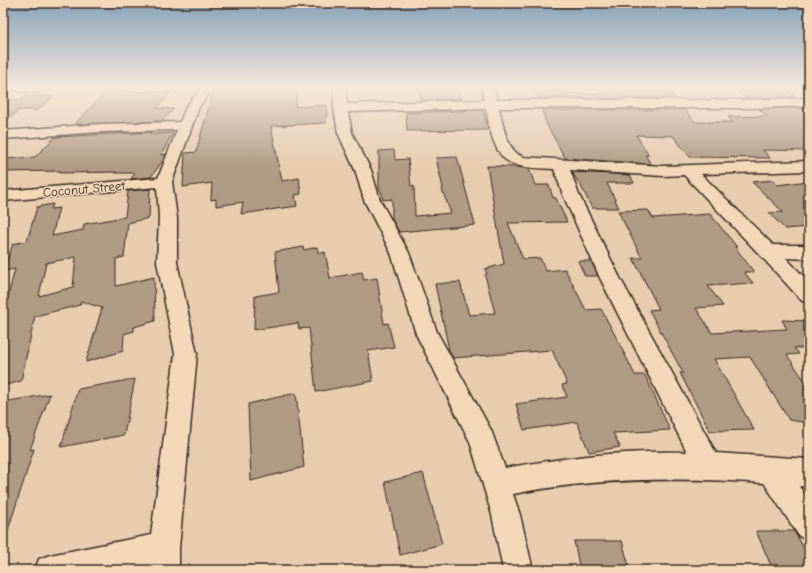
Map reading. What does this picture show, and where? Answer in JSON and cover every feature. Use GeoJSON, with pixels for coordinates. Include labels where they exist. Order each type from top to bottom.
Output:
{"type":"FeatureCollection","features":[{"type":"Feature","properties":{"kind":"street"},"geometry":{"type":"LineString","coordinates":[[50,570],[164,559],[186,354],[168,262],[168,218],[164,182],[191,114]]}},
{"type":"Feature","properties":{"kind":"street"},"geometry":{"type":"LineString","coordinates":[[342,114],[345,132],[363,170],[372,200],[400,253],[426,334],[482,439],[506,515],[518,570]]}},
{"type":"Feature","properties":{"kind":"street"},"geometry":{"type":"LineString","coordinates":[[494,114],[496,124],[507,153],[514,160],[525,162],[663,171],[809,166]]}},
{"type":"Feature","properties":{"kind":"street"},"geometry":{"type":"LineString","coordinates":[[3,135],[101,128],[186,126]]}},
{"type":"Feature","properties":{"kind":"street"},"geometry":{"type":"LineString","coordinates":[[561,165],[571,195],[610,278],[708,466]]}},
{"type":"Feature","properties":{"kind":"street"},"geometry":{"type":"LineString","coordinates":[[688,170],[809,295]]}},
{"type":"Feature","properties":{"kind":"street","name":"Coconut Street"},"geometry":{"type":"LineString","coordinates":[[4,200],[164,182]]}},
{"type":"Feature","properties":{"kind":"street"},"geometry":{"type":"LineString","coordinates":[[768,251],[809,252]]}},
{"type":"Feature","properties":{"kind":"street"},"geometry":{"type":"LineString","coordinates":[[496,484],[540,474],[607,468],[708,466],[809,473]]}},
{"type":"Feature","properties":{"kind":"street"},"geometry":{"type":"LineString","coordinates":[[772,471],[809,526]]}},
{"type":"Feature","properties":{"kind":"building"},"geometry":{"type":"Polygon","coordinates":[[[3,114],[15,114],[3,124],[3,114]]]}},
{"type":"Feature","properties":{"kind":"building"},"geometry":{"type":"Polygon","coordinates":[[[85,114],[169,114],[162,121],[75,124],[85,114]]]}},
{"type":"Feature","properties":{"kind":"building"},"geometry":{"type":"Polygon","coordinates":[[[207,114],[327,114],[326,123],[271,126],[282,181],[299,178],[301,194],[295,195],[297,206],[241,214],[243,202],[216,206],[216,199],[211,200],[212,183],[183,187],[185,153],[196,152],[207,114]]]}},
{"type":"Feature","properties":{"kind":"building"},"geometry":{"type":"Polygon","coordinates":[[[406,114],[484,114],[488,130],[407,131],[406,114]]]}},
{"type":"Feature","properties":{"kind":"building"},"geometry":{"type":"Polygon","coordinates":[[[543,114],[688,114],[695,122],[733,122],[728,117],[767,116],[764,114],[809,114],[809,151],[763,150],[770,158],[690,157],[673,136],[636,135],[649,155],[645,155],[651,164],[565,158],[547,125],[543,114]]]}},
{"type":"Feature","properties":{"kind":"building"},"geometry":{"type":"Polygon","coordinates":[[[151,132],[150,134],[173,133],[161,155],[166,154],[164,159],[151,177],[131,179],[135,173],[115,173],[116,172],[3,172],[3,159],[35,157],[55,137],[151,132]]]}},
{"type":"Feature","properties":{"kind":"building"},"geometry":{"type":"Polygon","coordinates":[[[394,150],[395,160],[408,159],[411,186],[414,186],[415,216],[451,213],[442,190],[443,188],[436,158],[457,157],[475,225],[399,232],[392,219],[392,199],[383,200],[379,188],[379,151],[394,150]]]}},
{"type":"Feature","properties":{"kind":"building"},"geometry":{"type":"Polygon","coordinates":[[[487,166],[529,169],[535,185],[549,185],[553,198],[556,198],[567,222],[508,223],[523,259],[540,258],[546,271],[565,269],[586,310],[601,309],[635,375],[645,375],[670,430],[613,433],[620,447],[589,452],[577,422],[524,430],[516,404],[567,397],[562,385],[567,384],[552,350],[453,358],[449,350],[435,284],[460,282],[469,315],[495,313],[485,275],[487,274],[485,269],[504,264],[487,166]]]}},
{"type":"Feature","properties":{"kind":"building"},"geometry":{"type":"Polygon","coordinates":[[[572,172],[630,175],[634,183],[607,183],[619,208],[592,208],[579,182],[572,172]]]}},
{"type":"Feature","properties":{"kind":"building"},"geometry":{"type":"Polygon","coordinates":[[[773,180],[777,185],[809,181],[809,227],[785,229],[769,213],[783,212],[752,182],[773,180]]]}},
{"type":"Feature","properties":{"kind":"building"},"geometry":{"type":"Polygon","coordinates":[[[150,189],[149,218],[128,223],[124,257],[116,259],[116,286],[154,277],[155,321],[134,327],[134,331],[124,334],[123,351],[86,362],[102,308],[81,301],[80,305],[35,316],[21,381],[3,386],[3,301],[7,300],[15,269],[3,271],[13,244],[27,241],[37,207],[53,204],[51,209],[59,208],[52,236],[83,230],[84,224],[125,217],[128,191],[150,189]],[[76,257],[46,263],[39,296],[73,287],[76,257]]]}},
{"type":"Feature","properties":{"kind":"building"},"geometry":{"type":"Polygon","coordinates":[[[648,210],[653,218],[710,214],[737,247],[735,247],[754,272],[744,272],[753,283],[708,286],[723,306],[696,308],[712,333],[787,329],[782,320],[809,321],[809,348],[794,348],[799,354],[787,355],[809,387],[809,423],[789,420],[750,357],[714,359],[754,430],[710,431],[680,373],[683,373],[649,310],[659,309],[633,258],[642,258],[618,211],[648,210]]]}},
{"type":"Feature","properties":{"kind":"building"},"geometry":{"type":"Polygon","coordinates":[[[303,247],[304,250],[317,247],[319,254],[325,252],[330,278],[362,272],[364,280],[377,278],[384,324],[388,323],[394,347],[368,351],[373,381],[316,392],[309,328],[299,329],[298,323],[254,330],[255,296],[279,292],[275,252],[303,247]]]}},
{"type":"Feature","properties":{"kind":"building"},"geometry":{"type":"Polygon","coordinates":[[[578,261],[591,261],[598,276],[585,276],[578,261]]]}},
{"type":"Feature","properties":{"kind":"building"},"geometry":{"type":"Polygon","coordinates":[[[135,379],[124,435],[61,447],[78,389],[135,379]]]}},
{"type":"Feature","properties":{"kind":"building"},"geometry":{"type":"Polygon","coordinates":[[[296,393],[304,467],[251,481],[248,404],[296,393]]]}},
{"type":"Feature","properties":{"kind":"building"},"geometry":{"type":"Polygon","coordinates":[[[50,394],[30,450],[34,449],[6,536],[3,535],[3,402],[50,394]]]}},
{"type":"Feature","properties":{"kind":"building"},"geometry":{"type":"Polygon","coordinates":[[[423,473],[442,544],[400,555],[385,482],[423,473]]]}},
{"type":"Feature","properties":{"kind":"building"},"geometry":{"type":"Polygon","coordinates":[[[756,531],[794,531],[809,557],[809,570],[773,570],[756,531]]]}},
{"type":"Feature","properties":{"kind":"building"},"geometry":{"type":"Polygon","coordinates":[[[574,541],[622,541],[630,570],[580,570],[574,541]]]}}]}
